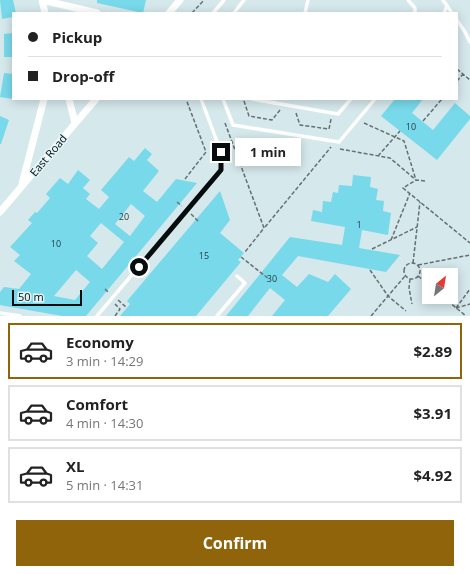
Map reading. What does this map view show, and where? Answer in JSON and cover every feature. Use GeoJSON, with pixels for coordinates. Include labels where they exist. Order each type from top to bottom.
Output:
{"type":"FeatureCollection","features":[{"type":"Feature","properties":{"kind":"street"},"geometry":{"type":"LineString","coordinates":[[45,12],[42,0],[93,12]]}},
{"type":"Feature","properties":{"kind":"street"},"geometry":{"type":"LineString","coordinates":[[170,12],[180,0]]}},
{"type":"Feature","properties":{"kind":"street"},"geometry":{"type":"LineString","coordinates":[[21,187],[44,100]]}},
{"type":"Feature","properties":{"kind":"street"},"geometry":{"type":"LineString","coordinates":[[69,100],[75,123]]}},
{"type":"Feature","properties":{"kind":"street","name":"East Road"},"geometry":{"type":"LineString","coordinates":[[0,212],[95,100]]}},
{"type":"Feature","properties":{"kind":"lane"},"geometry":{"type":"LineString","coordinates":[[214,12],[224,0]]}},
{"type":"Feature","properties":{"kind":"lane"},"geometry":{"type":"LineString","coordinates":[[235,12],[244,0]]}},
{"type":"Feature","properties":{"kind":"lane"},"geometry":{"type":"LineString","coordinates":[[306,12],[308,0]]}},
{"type":"Feature","properties":{"kind":"lane"},"geometry":{"type":"LineString","coordinates":[[408,0],[416,12]]}},
{"type":"Feature","properties":{"kind":"lane"},"geometry":{"type":"LineString","coordinates":[[443,0],[451,12]]}},
{"type":"Feature","properties":{"kind":"lane"},"geometry":{"type":"LineString","coordinates":[[444,12],[447,6]]}},
{"type":"Feature","properties":{"kind":"lane"},"geometry":{"type":"LineString","coordinates":[[458,22],[470,42]]}},
{"type":"Feature","properties":{"kind":"lane"},"geometry":{"type":"LineString","coordinates":[[465,32],[470,33]]}},
{"type":"Feature","properties":{"kind":"lane"},"geometry":{"type":"LineString","coordinates":[[98,316],[221,170],[221,152],[200,100]]}},
{"type":"Feature","properties":{"kind":"lane"},"geometry":{"type":"LineString","coordinates":[[223,100],[234,125],[339,142],[374,100]]}},
{"type":"Feature","properties":{"kind":"lane"},"geometry":{"type":"LineString","coordinates":[[258,100],[338,114],[350,100]]}},
{"type":"Feature","properties":{"kind":"lane"},"geometry":{"type":"LineString","coordinates":[[217,316],[245,283],[237,276]]}},
{"type":"Feature","properties":{"kind":"lane"},"geometry":{"type":"LineString","coordinates":[[0,313],[20,316]]}},
{"type":"Feature","properties":{"kind":"path"},"geometry":{"type":"LineString","coordinates":[[193,12],[204,0]]}},
{"type":"Feature","properties":{"kind":"path"},"geometry":{"type":"LineString","coordinates":[[458,70],[470,80]]}},
{"type":"Feature","properties":{"kind":"path"},"geometry":{"type":"LineString","coordinates":[[458,80],[463,74]]}},
{"type":"Feature","properties":{"kind":"path"},"geometry":{"type":"LineString","coordinates":[[185,179],[206,152],[186,100]]}},
{"type":"Feature","properties":{"kind":"path"},"geometry":{"type":"LineString","coordinates":[[423,121],[441,100]]}},
{"type":"Feature","properties":{"kind":"path"},"geometry":{"type":"LineString","coordinates":[[244,101],[248,117],[272,120],[282,108]]}},
{"type":"Feature","properties":{"kind":"path"},"geometry":{"type":"LineString","coordinates":[[295,111],[300,125],[328,130],[333,113]]}},
{"type":"Feature","properties":{"kind":"path"},"geometry":{"type":"LineString","coordinates":[[224,123],[264,228]]}},
{"type":"Feature","properties":{"kind":"path"},"geometry":{"type":"LineString","coordinates":[[364,123],[404,141],[416,180]]}},
{"type":"Feature","properties":{"kind":"path"},"geometry":{"type":"LineString","coordinates":[[378,156],[400,131]]}},
{"type":"Feature","properties":{"kind":"path"},"geometry":{"type":"LineString","coordinates":[[245,252],[332,147]]}},
{"type":"Feature","properties":{"kind":"path"},"geometry":{"type":"LineString","coordinates":[[341,149],[390,158],[416,180],[425,181]]}},
{"type":"Feature","properties":{"kind":"path"},"geometry":{"type":"LineString","coordinates":[[416,180],[403,188],[470,243]]}},
{"type":"Feature","properties":{"kind":"path"},"geometry":{"type":"LineString","coordinates":[[391,240],[410,193]]}},
{"type":"Feature","properties":{"kind":"path"},"geometry":{"type":"LineString","coordinates":[[413,263],[420,202]]}},
{"type":"Feature","properties":{"kind":"path"},"geometry":{"type":"LineString","coordinates":[[372,249],[418,226]]}},
{"type":"Feature","properties":{"kind":"path"},"geometry":{"type":"LineString","coordinates":[[418,265],[420,271],[416,278],[410,279],[406,276],[404,271],[405,266],[413,263],[418,265],[470,255]]}},
{"type":"Feature","properties":{"kind":"path"},"geometry":{"type":"LineString","coordinates":[[241,257],[269,279]]}},
{"type":"Feature","properties":{"kind":"path"},"geometry":{"type":"LineString","coordinates":[[370,270],[388,296],[406,311]]}},
{"type":"Feature","properties":{"kind":"path"},"geometry":{"type":"LineString","coordinates":[[371,316],[406,276]]}},
{"type":"Feature","properties":{"kind":"path"},"geometry":{"type":"LineString","coordinates":[[418,276],[422,279]]}},
{"type":"Feature","properties":{"kind":"path"},"geometry":{"type":"LineString","coordinates":[[410,279],[409,288],[412,304]]}},
{"type":"Feature","properties":{"kind":"path"},"geometry":{"type":"LineString","coordinates":[[456,308],[470,289]]}},
{"type":"Feature","properties":{"kind":"path"},"geometry":{"type":"LineString","coordinates":[[111,300],[120,309],[115,316]]}},
{"type":"Feature","properties":{"kind":"path"},"geometry":{"type":"LineString","coordinates":[[451,304],[466,316]]}},
{"type":"Feature","properties":{"kind":"path"},"geometry":{"type":"LineString","coordinates":[[456,308],[470,304]]}},
{"type":"Feature","properties":{"kind":"building"},"geometry":{"type":"Polygon","coordinates":[[[0,0],[13,0],[16,12],[12,12],[12,17],[2,19],[0,0]]]}},
{"type":"Feature","properties":{"kind":"building"},"geometry":{"type":"Polygon","coordinates":[[[97,0],[146,0],[143,12],[97,3],[97,0]]]}},
{"type":"Feature","properties":{"kind":"building"},"geometry":{"type":"Polygon","coordinates":[[[12,33],[12,57],[4,57],[4,34],[12,33]]]}},
{"type":"Feature","properties":{"kind":"building"},"geometry":{"type":"Polygon","coordinates":[[[4,73],[12,74],[12,99],[0,97],[4,73]]]}},
{"type":"Feature","properties":{"kind":"building"},"geometry":{"type":"Polygon","coordinates":[[[394,100],[422,100],[412,113],[433,130],[455,103],[470,116],[470,119],[437,160],[381,116],[394,100]]]}},
{"type":"Feature","properties":{"kind":"building"},"geometry":{"type":"Polygon","coordinates":[[[0,116],[9,120],[1,144],[0,144],[0,116]]]}},
{"type":"Feature","properties":{"kind":"building"},"geometry":{"type":"Polygon","coordinates":[[[145,148],[152,154],[147,160],[159,171],[143,191],[157,202],[176,179],[197,183],[86,316],[62,316],[0,305],[0,292],[4,287],[19,289],[31,274],[14,261],[20,255],[10,247],[32,223],[28,220],[35,212],[37,213],[50,198],[46,194],[60,178],[68,184],[78,170],[90,180],[83,188],[90,194],[86,199],[99,209],[109,197],[101,190],[129,157],[134,161],[145,148]],[[131,204],[115,224],[130,236],[145,216],[131,204]],[[101,223],[90,236],[98,243],[87,256],[102,269],[124,242],[101,223]],[[76,270],[54,296],[75,300],[90,282],[76,270]]]}},
{"type":"Feature","properties":{"kind":"building"},"geometry":{"type":"Polygon","coordinates":[[[353,175],[371,177],[370,187],[378,189],[376,200],[384,201],[383,211],[391,213],[388,235],[362,230],[359,248],[400,255],[386,272],[298,256],[282,275],[297,287],[309,274],[328,282],[335,274],[351,289],[328,316],[272,316],[285,300],[270,288],[248,316],[226,316],[290,237],[342,245],[345,227],[311,221],[313,210],[322,212],[323,201],[331,202],[333,192],[338,193],[339,185],[352,186],[353,175]]]}},
{"type":"Feature","properties":{"kind":"building"},"geometry":{"type":"Polygon","coordinates":[[[220,191],[230,220],[220,233],[244,253],[238,260],[241,262],[196,316],[120,316],[130,304],[127,301],[220,191]]]}},
{"type":"Feature","properties":{"kind":"route"},"geometry":{"type":"LineString","coordinates":[[139,267],[221,170],[221,152]]}}]}
